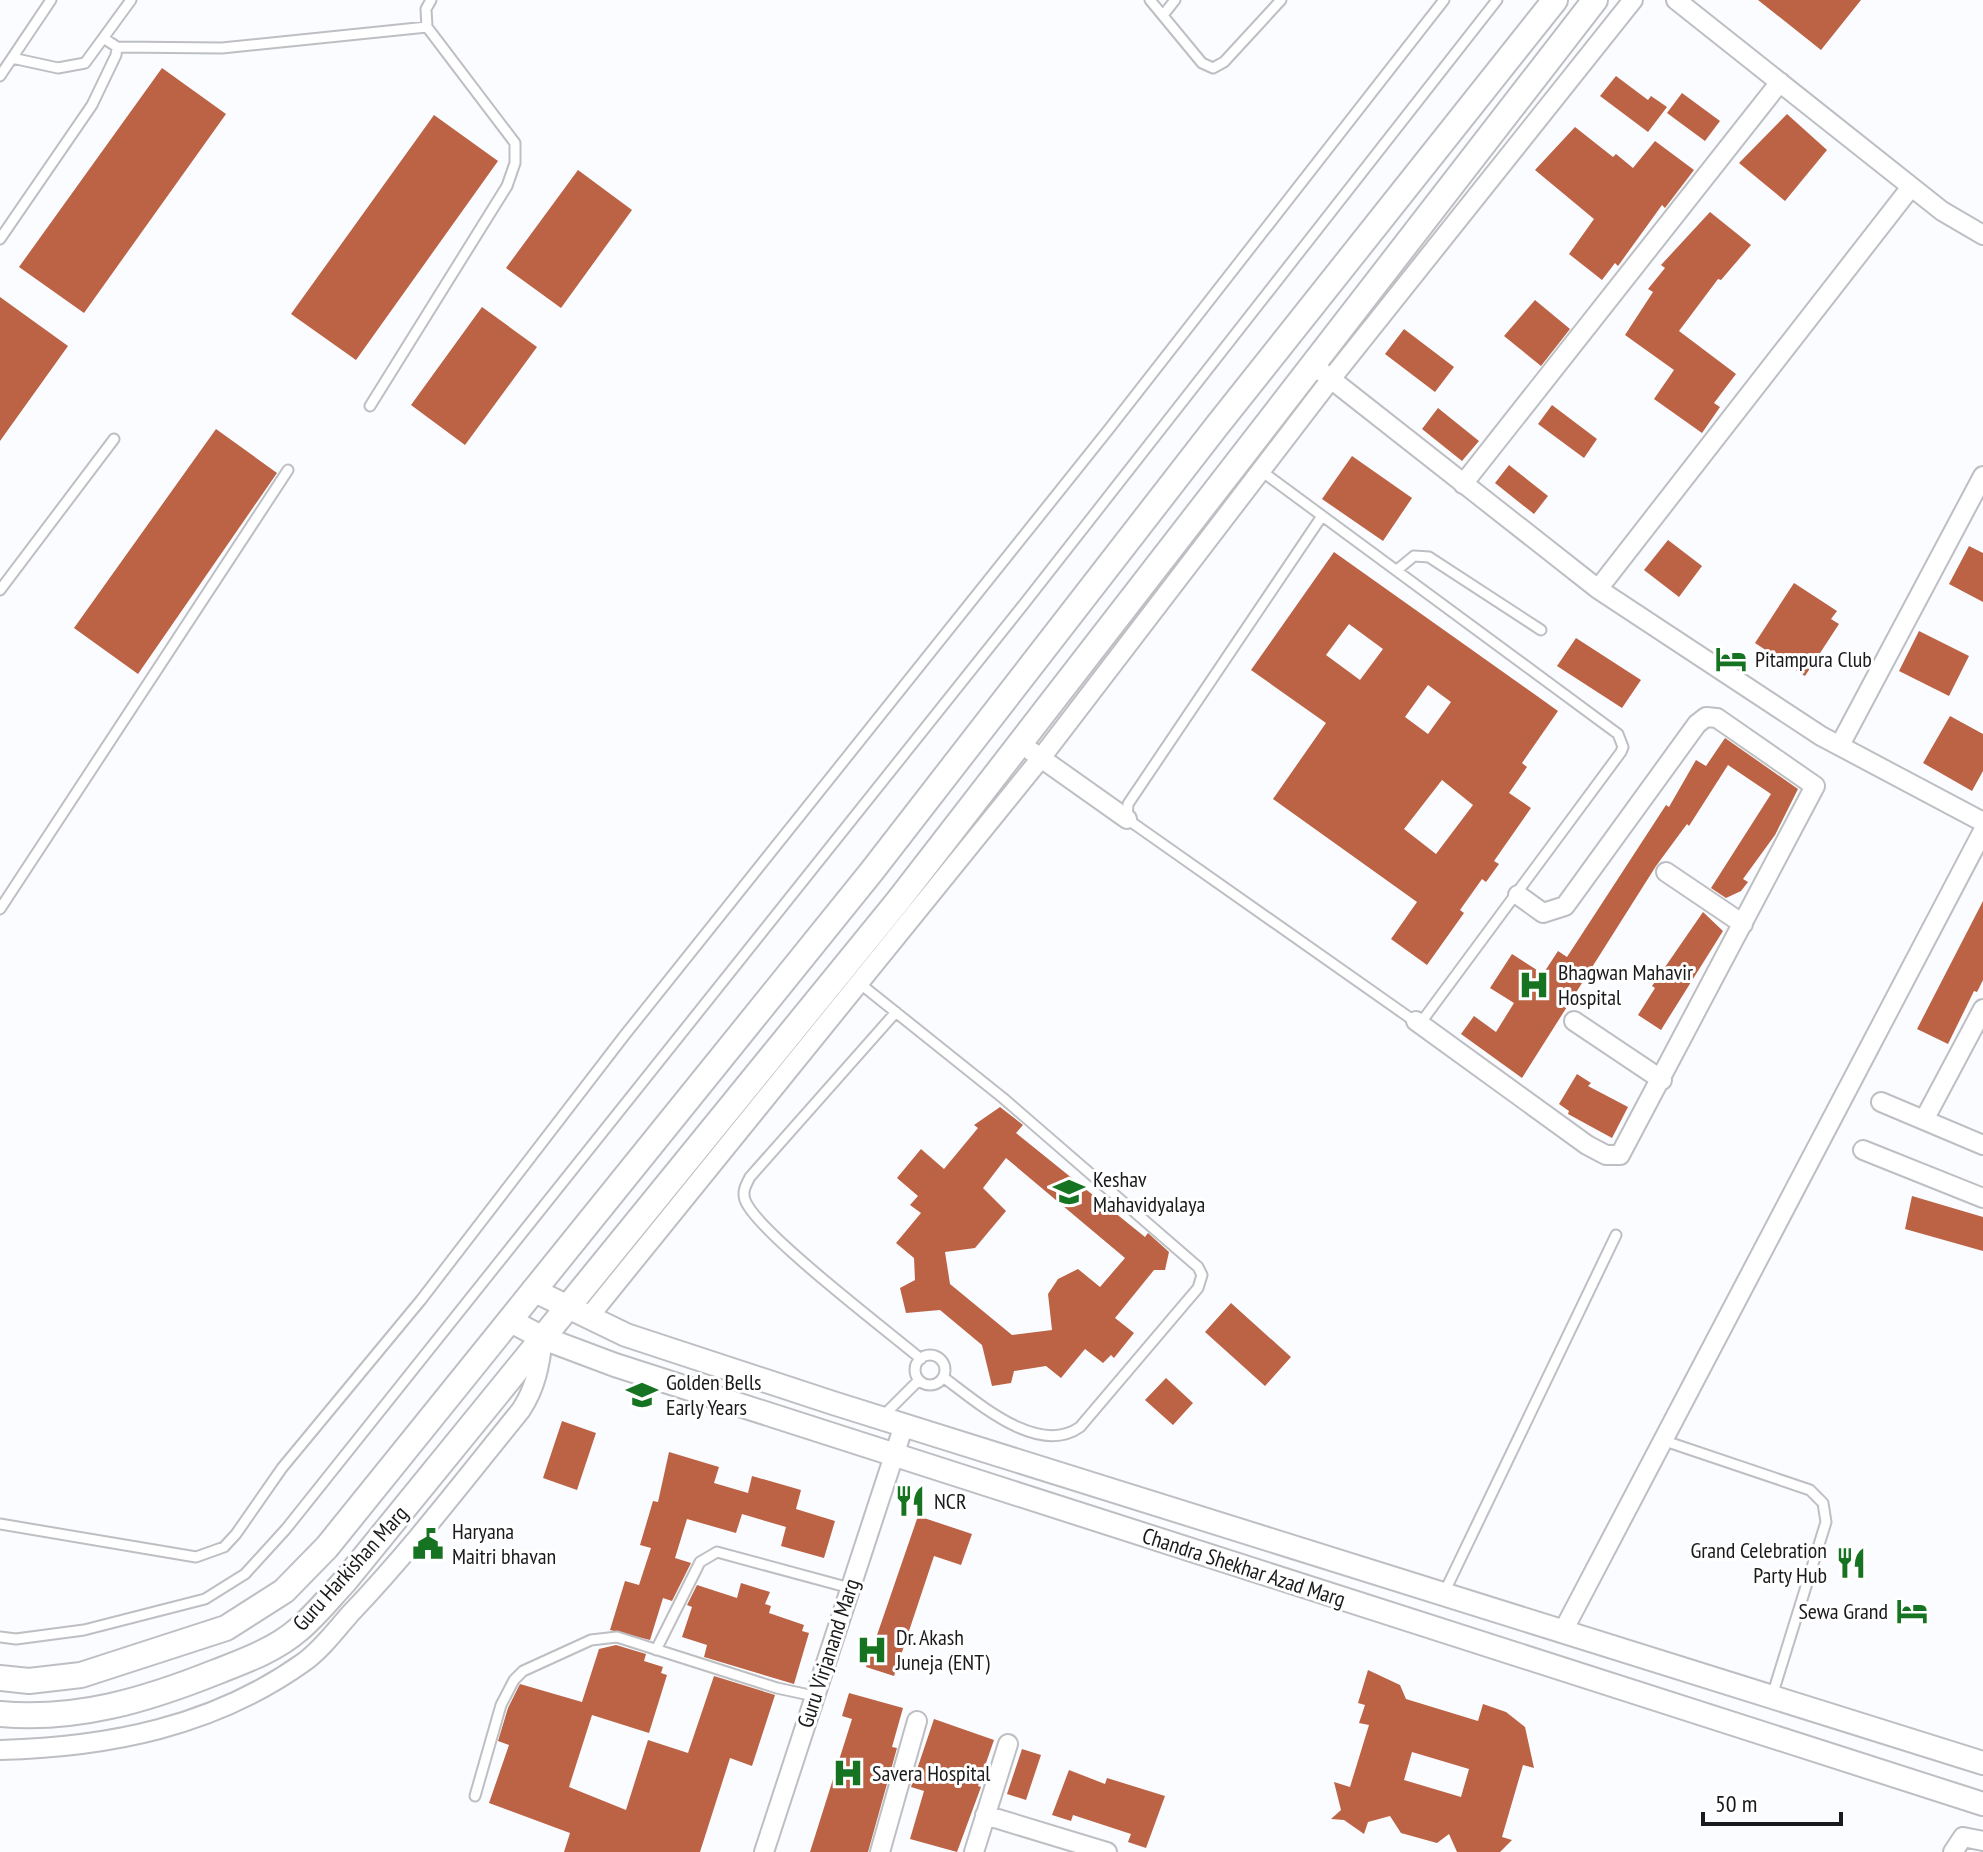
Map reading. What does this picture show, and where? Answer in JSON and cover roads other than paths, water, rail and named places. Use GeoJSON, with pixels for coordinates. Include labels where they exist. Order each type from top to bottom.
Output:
{"type":"FeatureCollection","features":[{"type":"Feature","properties":{"kind":"main road","name":"Guru Harkishan Marg"},"geometry":{"type":"LineString","coordinates":[[0,1678],[29,1681],[95,1671],[226,1628],[258,1611],[284,1591],[327,1547],[872,871],[1216,427],[1555,0]]}},
{"type":"Feature","properties":{"kind":"main road","name":"Guru Harkishan Marg"},"geometry":{"type":"LineString","coordinates":[[0,1714],[91,1711],[163,1693],[258,1655],[297,1631],[345,1581],[543,1338],[578,1313],[850,976],[1021,744],[1254,461],[1322,372],[1595,0]]}},
{"type":"Feature","properties":{"kind":"main road"},"geometry":{"type":"LineString","coordinates":[[1216,427],[1254,461]]}},
{"type":"Feature","properties":{"kind":"street"},"geometry":{"type":"LineString","coordinates":[[1633,0],[1322,372],[1598,589],[1840,745],[1983,822]]}},
{"type":"Feature","properties":{"kind":"street"},"geometry":{"type":"LineString","coordinates":[[1676,0],[1942,211],[1983,235]]}},
{"type":"Feature","properties":{"kind":"street"},"geometry":{"type":"LineString","coordinates":[[1463,484],[1780,82]]}},
{"type":"Feature","properties":{"kind":"street"},"geometry":{"type":"LineString","coordinates":[[1598,589],[1911,187]]}},
{"type":"Feature","properties":{"kind":"street"},"geometry":{"type":"LineString","coordinates":[[850,976],[1041,758],[1254,461]]}},
{"type":"Feature","properties":{"kind":"street"},"geometry":{"type":"LineString","coordinates":[[1840,745],[1983,476]]}},
{"type":"Feature","properties":{"kind":"street"},"geometry":{"type":"LineString","coordinates":[[1416,1021],[1587,1145],[1613,1157],[1626,1149],[1815,786],[1717,718],[1706,717],[1697,724],[1565,906],[1543,913],[1518,895]]}},
{"type":"Feature","properties":{"kind":"street"},"geometry":{"type":"LineString","coordinates":[[1021,744],[1127,819]]}},
{"type":"Feature","properties":{"kind":"street"},"geometry":{"type":"LineString","coordinates":[[1563,1631],[1983,831]]}},
{"type":"Feature","properties":{"kind":"street"},"geometry":{"type":"LineString","coordinates":[[1666,872],[1743,924]]}},
{"type":"Feature","properties":{"kind":"street"},"geometry":{"type":"LineString","coordinates":[[1924,1120],[1983,1009]]}},
{"type":"Feature","properties":{"kind":"street"},"geometry":{"type":"LineString","coordinates":[[1574,1021],[1662,1080]]}},
{"type":"Feature","properties":{"kind":"street"},"geometry":{"type":"LineString","coordinates":[[1881,1102],[1983,1145]]}},
{"type":"Feature","properties":{"kind":"street"},"geometry":{"type":"LineString","coordinates":[[1863,1150],[1983,1198]]}},
{"type":"Feature","properties":{"kind":"street","name":"Chandra Shekhar Azad Marg"},"geometry":{"type":"LineString","coordinates":[[533,1290],[626,1335],[881,1418],[1983,1763]]}},
{"type":"Feature","properties":{"kind":"street","name":"Chandra Shekhar Azad Marg"},"geometry":{"type":"LineString","coordinates":[[509,1320],[543,1338],[894,1454],[1983,1804]]}},
{"type":"Feature","properties":{"kind":"street"},"geometry":{"type":"LineString","coordinates":[[0,1750],[71,1748],[138,1736],[218,1710],[305,1662],[387,1575],[521,1410],[539,1373],[543,1338]]}},
{"type":"Feature","properties":{"kind":"street","name":"Guru Virjanand Marg"},"geometry":{"type":"LineString","coordinates":[[764,1852],[904,1425]]}},
{"type":"Feature","properties":{"kind":"street"},"geometry":{"type":"LineString","coordinates":[[880,1852],[917,1721]]}},
{"type":"Feature","properties":{"kind":"street"},"geometry":{"type":"LineString","coordinates":[[974,1852],[1008,1744]]}},
{"type":"Feature","properties":{"kind":"street"},"geometry":{"type":"LineString","coordinates":[[985,1815],[1107,1852]]}},
{"type":"Feature","properties":{"kind":"street"},"geometry":{"type":"LineString","coordinates":[[1953,1852],[1963,1837],[1983,1841]]}},
{"type":"Feature","properties":{"kind":"lane"},"geometry":{"type":"LineString","coordinates":[[0,76],[51,0]]}},
{"type":"Feature","properties":{"kind":"lane"},"geometry":{"type":"LineString","coordinates":[[12,58],[58,68],[85,63],[131,0]]}},
{"type":"Feature","properties":{"kind":"lane"},"geometry":{"type":"LineString","coordinates":[[370,406],[497,205],[515,163],[515,143],[427,27],[426,9],[431,0]]}},
{"type":"Feature","properties":{"kind":"lane"},"geometry":{"type":"LineString","coordinates":[[1150,0],[1202,63],[1213,68],[1224,62],[1281,0]]}},
{"type":"Feature","properties":{"kind":"lane"},"geometry":{"type":"LineString","coordinates":[[1164,14],[1175,0]]}},
{"type":"Feature","properties":{"kind":"lane"},"geometry":{"type":"LineString","coordinates":[[0,1524],[196,1557],[224,1547],[282,1468],[421,1300],[624,1036],[1119,417],[1444,0]]}},
{"type":"Feature","properties":{"kind":"lane"},"geometry":{"type":"LineString","coordinates":[[0,1637],[16,1639],[84,1630],[205,1599],[245,1574],[286,1529],[1024,604],[1497,0]]}},
{"type":"Feature","properties":{"kind":"lane"},"geometry":{"type":"LineString","coordinates":[[105,39],[117,47],[222,48],[427,27]]}},
{"type":"Feature","properties":{"kind":"lane"},"geometry":{"type":"LineString","coordinates":[[0,239],[92,105],[117,47]]}},
{"type":"Feature","properties":{"kind":"lane"},"geometry":{"type":"LineString","coordinates":[[0,590],[114,439]]}},
{"type":"Feature","properties":{"kind":"lane"},"geometry":{"type":"LineString","coordinates":[[1254,461],[1322,516],[1622,740],[1621,752],[1518,895],[1425,1019],[1416,1021],[1127,819],[1128,804],[1322,516]]}},
{"type":"Feature","properties":{"kind":"lane"},"geometry":{"type":"LineString","coordinates":[[0,909],[288,470]]}},
{"type":"Feature","properties":{"kind":"lane"},"geometry":{"type":"LineString","coordinates":[[1397,570],[1414,556],[1429,557],[1541,630]]}},
{"type":"Feature","properties":{"kind":"lane"},"geometry":{"type":"LineString","coordinates":[[850,976],[1003,1098],[1198,1267],[1202,1275],[1198,1288],[1080,1427],[1069,1434],[1058,1437],[1011,1424],[943,1377]]}},
{"type":"Feature","properties":{"kind":"lane"},"geometry":{"type":"LineString","coordinates":[[896,1012],[750,1177],[743,1191],[745,1203],[755,1216],[801,1259],[921,1359]]}},
{"type":"Feature","properties":{"kind":"lane"},"geometry":{"type":"LineString","coordinates":[[1444,1593],[1616,1235]]}},
{"type":"Feature","properties":{"kind":"lane"},"geometry":{"type":"LineString","coordinates":[[930,1356],[940,1359],[945,1367],[943,1377],[932,1385],[919,1380],[916,1372],[921,1359],[930,1356]]}},
{"type":"Feature","properties":{"kind":"lane"},"geometry":{"type":"LineString","coordinates":[[881,1418],[919,1380]]}},
{"type":"Feature","properties":{"kind":"lane"},"geometry":{"type":"LineString","coordinates":[[1661,1440],[1810,1490],[1823,1503],[1826,1522],[1772,1696]]}},
{"type":"Feature","properties":{"kind":"lane"},"geometry":{"type":"LineString","coordinates":[[656,1650],[700,1562],[717,1552],[850,1588]]}},
{"type":"Feature","properties":{"kind":"lane"},"geometry":{"type":"LineString","coordinates":[[475,1796],[501,1705],[514,1680],[523,1671],[605,1637],[814,1696]]}},
{"type":"Feature","properties":{"kind":"place","name":"Pitampura Club"},"geometry":{"type":"Point","coordinates":[1731,659]}},
{"type":"Feature","properties":{"kind":"place","name":"Bhagwan Mahavir Hospital"},"geometry":{"type":"Point","coordinates":[1534,985]}},
{"type":"Feature","properties":{"kind":"place","name":"Keshav Mahavidyalaya"},"geometry":{"type":"Point","coordinates":[1069,1192]}},
{"type":"Feature","properties":{"kind":"place","name":"Golden Bells Early Years"},"geometry":{"type":"Point","coordinates":[642,1395]}},
{"type":"Feature","properties":{"kind":"place","name":"NCR"},"geometry":{"type":"Point","coordinates":[910,1501]}},
{"type":"Feature","properties":{"kind":"place","name":"Haryana Maitri bhavan"},"geometry":{"type":"Point","coordinates":[428,1544]}},
{"type":"Feature","properties":{"kind":"place","name":"Grand Celebration Party Hub"},"geometry":{"type":"Point","coordinates":[1851,1563]}},
{"type":"Feature","properties":{"kind":"place","name":"Sewa Grand"},"geometry":{"type":"Point","coordinates":[1912,1611]}},
{"type":"Feature","properties":{"kind":"place","name":"Dr. Akash Juneja (ENT)"},"geometry":{"type":"Point","coordinates":[872,1650]}},
{"type":"Feature","properties":{"kind":"place","name":"Savera Hospital"},"geometry":{"type":"Point","coordinates":[848,1773]}}]}
